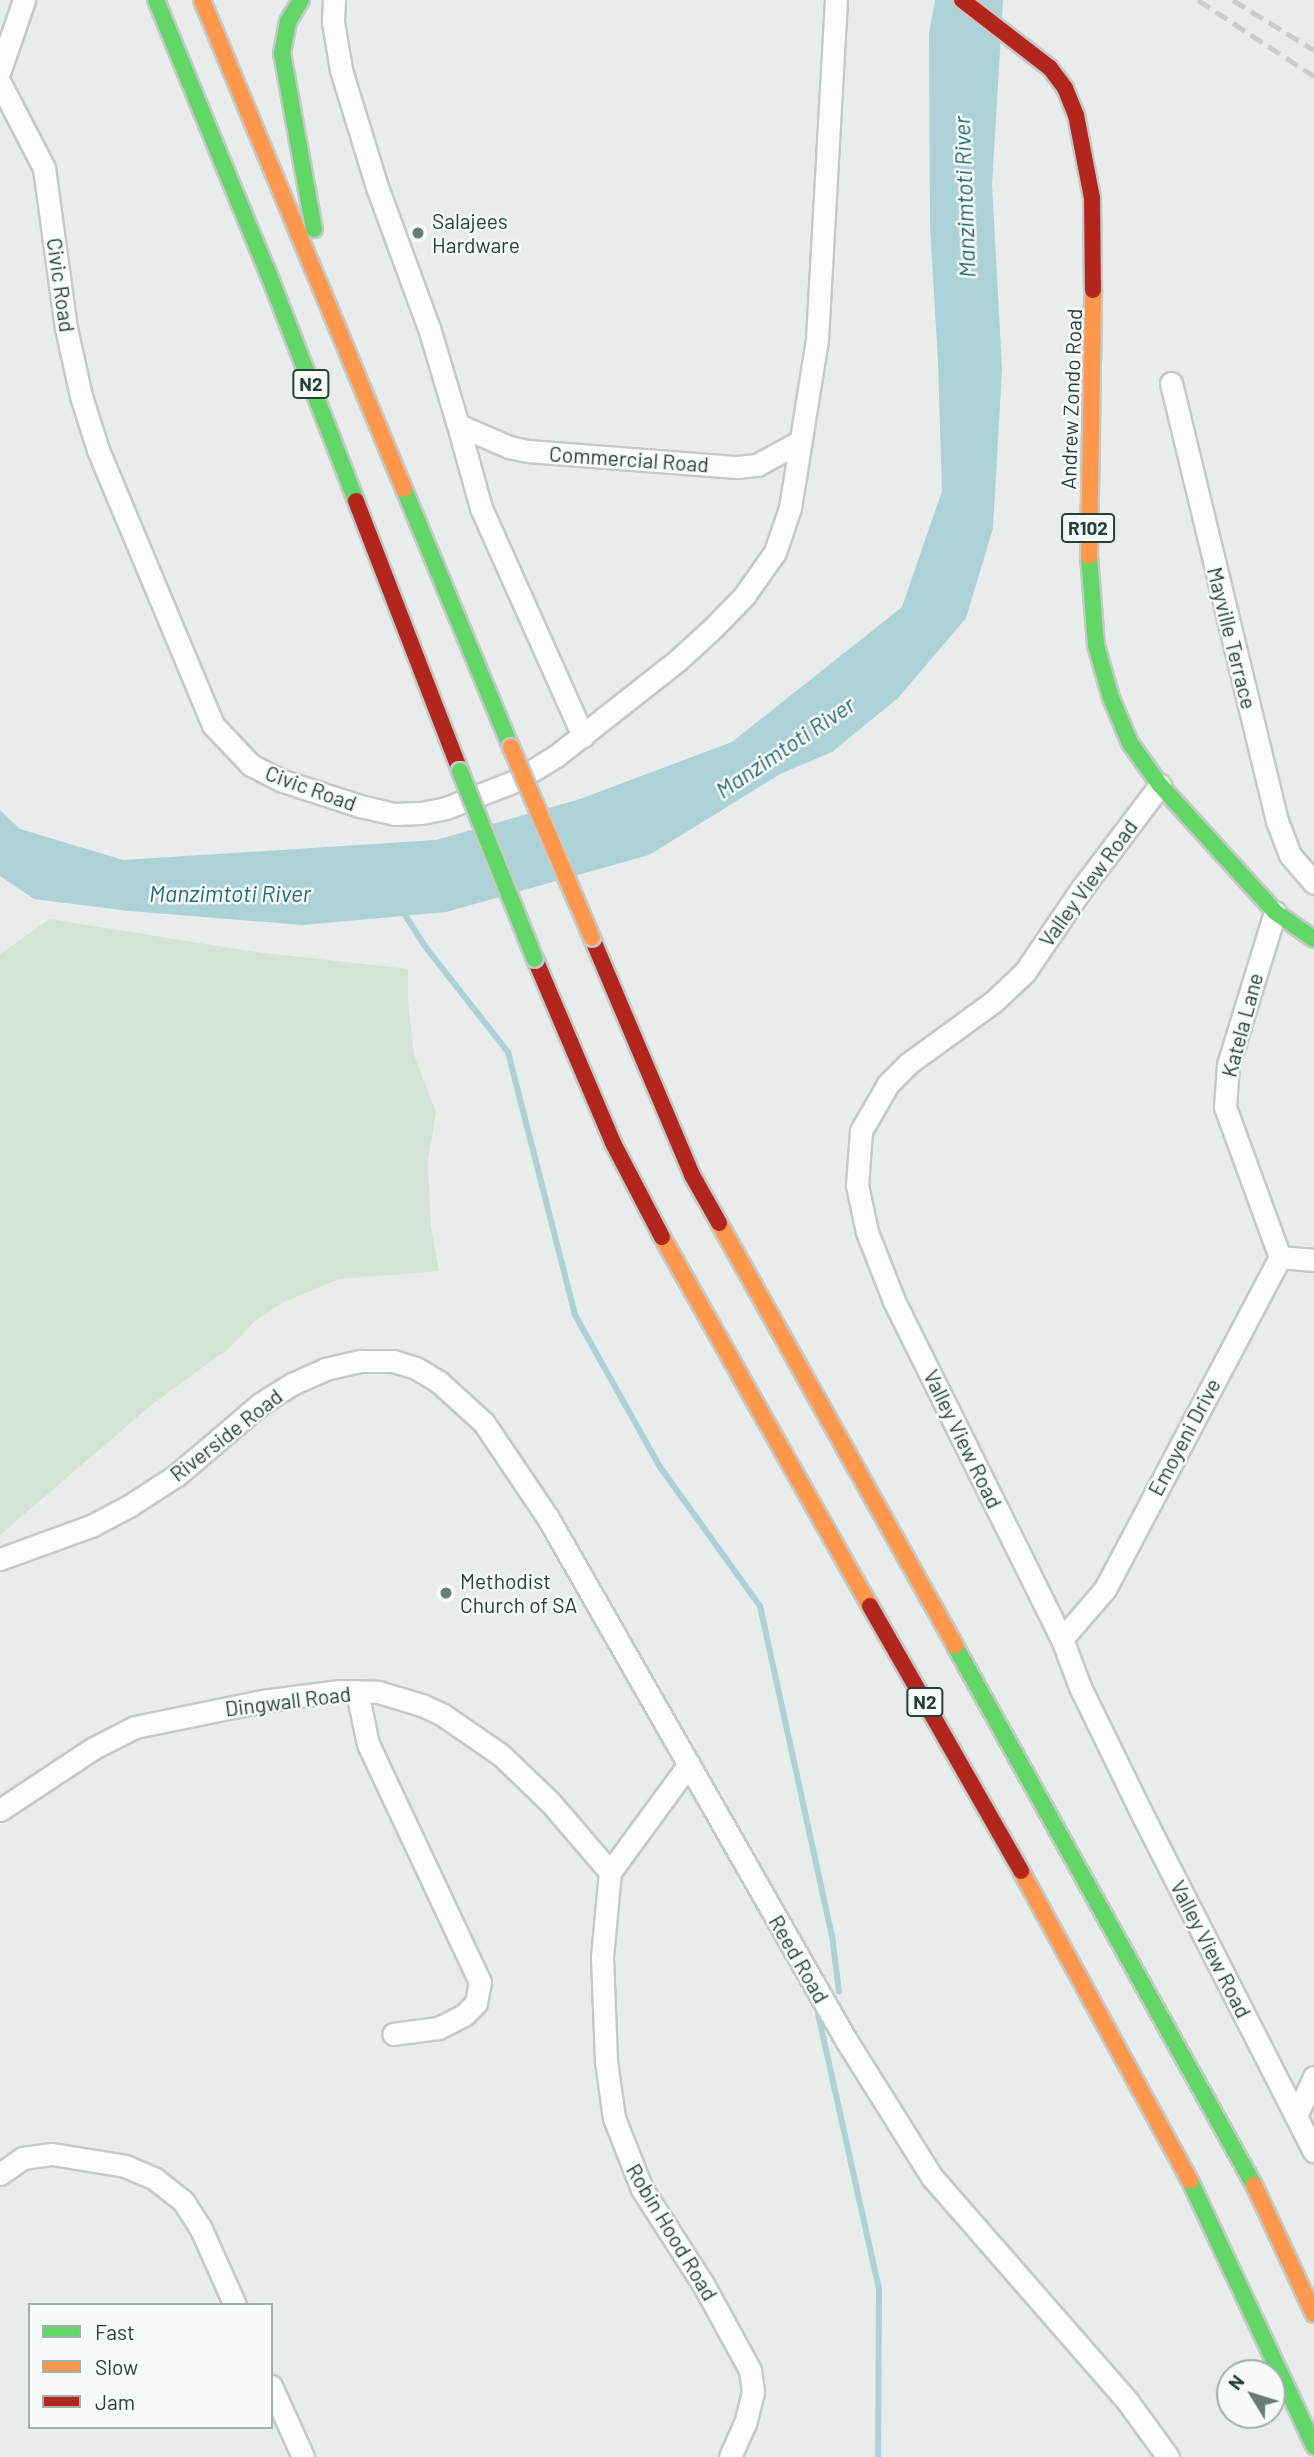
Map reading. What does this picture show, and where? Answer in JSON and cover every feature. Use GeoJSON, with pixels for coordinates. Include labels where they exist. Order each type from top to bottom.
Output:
{"type":"FeatureCollection","features":[{"type":"Feature","properties":{"kind":"main road","name":"N2"},"geometry":{"type":"LineString","coordinates":[[156,0],[267,270],[460,771],[575,1057],[648,1211],[1071,1960],[1208,2216],[1314,2446]]}},
{"type":"Feature","properties":{"kind":"main road","name":"N2"},"geometry":{"type":"LineString","coordinates":[[202,0],[511,747],[692,1175],[1261,2197],[1314,2314]]}},
{"type":"Feature","properties":{"kind":"main road"},"geometry":{"type":"LineString","coordinates":[[301,0],[288,22],[282,53],[312,216],[317,276]]}},
{"type":"Feature","properties":{"kind":"main road","name":"Andrew Zondo Road"},"geometry":{"type":"LineString","coordinates":[[962,0],[1033,52],[1058,78],[1072,104],[1091,198],[1095,295],[1088,495],[1091,616],[1104,675],[1121,722],[1130,743],[1160,785],[1275,912],[1314,939]]}},
{"type":"Feature","properties":{"kind":"street"},"geometry":{"type":"LineString","coordinates":[[0,70],[24,0]]}},
{"type":"Feature","properties":{"kind":"street"},"geometry":{"type":"LineString","coordinates":[[334,0],[333,22],[341,70],[377,187],[429,328],[481,508],[583,736]]}},
{"type":"Feature","properties":{"kind":"street"},"geometry":{"type":"LineString","coordinates":[[799,442],[821,301],[836,0]]}},
{"type":"Feature","properties":{"kind":"street","name":"Civic Road"},"geometry":{"type":"LineString","coordinates":[[0,83],[44,168],[66,328],[81,396],[99,450],[213,725],[231,747],[251,765],[280,780],[394,814],[446,808],[517,780],[583,736],[704,636],[761,573],[784,531],[799,442]]}},
{"type":"Feature","properties":{"kind":"street","name":"Mayville Terrace"},"geometry":{"type":"LineString","coordinates":[[1171,383],[1277,821],[1290,855],[1314,883]]}},
{"type":"Feature","properties":{"kind":"street","name":"Commercial Road"},"geometry":{"type":"LineString","coordinates":[[458,425],[509,447],[528,451],[737,467],[757,465],[799,442]]}},
{"type":"Feature","properties":{"kind":"street","name":"Valley View Road"},"geometry":{"type":"LineString","coordinates":[[1160,785],[1082,888],[1025,972],[993,1002],[909,1063],[888,1084],[872,1107],[858,1147],[857,1185],[860,1211],[894,1301],[1062,1639],[1080,1687],[1314,2151]]}},
{"type":"Feature","properties":{"kind":"street","name":"Katela Lane"},"geometry":{"type":"LineString","coordinates":[[1275,912],[1228,1065],[1225,1107],[1280,1257]]}},
{"type":"Feature","properties":{"kind":"street"},"geometry":{"type":"LineString","coordinates":[[1280,1257],[1314,1260]]}},
{"type":"Feature","properties":{"kind":"street","name":"Emoyeni Drive"},"geometry":{"type":"LineString","coordinates":[[1062,1639],[1105,1589],[1280,1257]]}},
{"type":"Feature","properties":{"kind":"street","name":"Riverside Road"},"geometry":{"type":"LineString","coordinates":[[0,1559],[91,1526],[129,1506],[177,1475],[260,1404],[292,1384],[325,1369],[360,1361],[393,1361],[416,1368],[459,1397],[484,1423]]}},
{"type":"Feature","properties":{"kind":"street","name":"Reed Road"},"geometry":{"type":"LineString","coordinates":[[484,1423],[548,1518],[846,2040],[932,2177],[1128,2402],[1168,2457]]}},
{"type":"Feature","properties":{"kind":"street"},"geometry":{"type":"LineString","coordinates":[[357,1692],[368,1744],[476,1972],[481,1989],[477,2003],[464,2015],[438,2028],[393,2034]]}},
{"type":"Feature","properties":{"kind":"street","name":"Dingwall Road"},"geometry":{"type":"LineString","coordinates":[[0,1810],[82,1755],[135,1727],[263,1700],[378,1692],[422,1705],[467,1730],[501,1755],[550,1802],[610,1872]]}},
{"type":"Feature","properties":{"kind":"street"},"geometry":{"type":"LineString","coordinates":[[610,1872],[689,1764]]}},
{"type":"Feature","properties":{"kind":"street","name":"Robin Hood Road"},"geometry":{"type":"LineString","coordinates":[[610,1872],[602,1957],[606,2061],[614,2118],[642,2189],[717,2308],[750,2370],[753,2392],[746,2423],[730,2457]]}},
{"type":"Feature","properties":{"kind":"street"},"geometry":{"type":"LineString","coordinates":[[1296,2116],[1314,2077]]}},
{"type":"Feature","properties":{"kind":"street"},"geometry":{"type":"LineString","coordinates":[[0,2174],[23,2158],[52,2154],[125,2166],[155,2179],[183,2201],[201,2229],[234,2303]]}},
{"type":"Feature","properties":{"kind":"street"},"geometry":{"type":"LineString","coordinates":[[273,2390],[303,2457]]}},
{"type":"Feature","properties":{"kind":"green space"},"geometry":{"type":"Polygon","coordinates":[[[50,919],[255,952],[408,969],[408,1000],[414,1055],[436,1112],[428,1161],[431,1227],[439,1271],[339,1279],[284,1302],[255,1321],[227,1350],[155,1402],[0,1535],[0,954],[50,919]]]}},
{"type":"Feature","properties":{"kind":"water","name":"Manzimtoti River"},"geometry":{"type":"Polygon","coordinates":[[[935,0],[1003,0],[992,185],[1002,369],[993,528],[966,618],[898,698],[832,752],[780,774],[649,855],[446,912],[303,925],[130,911],[34,899],[0,876],[0,810],[20,829],[123,860],[436,840],[580,799],[732,742],[902,607],[942,491],[930,226],[929,33],[935,0]]]}},
{"type":"Feature","properties":{"kind":"waterway"},"geometry":{"type":"LineString","coordinates":[[402,910],[424,945],[508,1052],[575,1315],[660,1467],[760,1606],[832,1935],[839,1992]]}},
{"type":"Feature","properties":{"kind":"waterway"},"geometry":{"type":"LineString","coordinates":[[818,2014],[879,2289],[878,2457]]}},
{"type":"Feature","properties":{"kind":"railway"},"geometry":{"type":"LineString","coordinates":[[1198,0],[1314,76]]}},
{"type":"Feature","properties":{"kind":"railway"},"geometry":{"type":"LineString","coordinates":[[1233,0],[1314,50]]}},
{"type":"Feature","properties":{"kind":"traffic: fast"},"geometry":{"type":"LineString","coordinates":[[156,0],[267,270],[356,501]]}},
{"type":"Feature","properties":{"kind":"traffic: fast"},"geometry":{"type":"LineString","coordinates":[[301,0],[288,22],[282,53],[314,229]]}},
{"type":"Feature","properties":{"kind":"traffic: fast"},"geometry":{"type":"LineString","coordinates":[[404,489],[511,747]]}},
{"type":"Feature","properties":{"kind":"traffic: fast"},"geometry":{"type":"LineString","coordinates":[[1089,556],[1096,645],[1111,698],[1130,743],[1160,785],[1275,912],[1314,939]]}},
{"type":"Feature","properties":{"kind":"traffic: fast"},"geometry":{"type":"LineString","coordinates":[[460,771],[535,959]]}},
{"type":"Feature","properties":{"kind":"traffic: fast"},"geometry":{"type":"LineString","coordinates":[[955,1646],[1254,2185]]}},
{"type":"Feature","properties":{"kind":"traffic: fast"},"geometry":{"type":"LineString","coordinates":[[1190,2181],[1314,2446]]}},
{"type":"Feature","properties":{"kind":"traffic: slow"},"geometry":{"type":"LineString","coordinates":[[202,0],[404,489]]}},
{"type":"Feature","properties":{"kind":"traffic: slow"},"geometry":{"type":"LineString","coordinates":[[1089,556],[1093,290]]}},
{"type":"Feature","properties":{"kind":"traffic: slow"},"geometry":{"type":"LineString","coordinates":[[511,747],[592,938]]}},
{"type":"Feature","properties":{"kind":"traffic: slow"},"geometry":{"type":"LineString","coordinates":[[719,1223],[955,1646]]}},
{"type":"Feature","properties":{"kind":"traffic: slow"},"geometry":{"type":"LineString","coordinates":[[662,1237],[870,1606]]}},
{"type":"Feature","properties":{"kind":"traffic: slow"},"geometry":{"type":"LineString","coordinates":[[1021,1871],[1190,2181]]}},
{"type":"Feature","properties":{"kind":"traffic: slow"},"geometry":{"type":"LineString","coordinates":[[1254,2185],[1314,2314]]}},
{"type":"Feature","properties":{"kind":"traffic: jam"},"geometry":{"type":"LineString","coordinates":[[962,0],[1050,68],[1065,88],[1076,115],[1092,198],[1093,290]]}},
{"type":"Feature","properties":{"kind":"traffic: jam"},"geometry":{"type":"LineString","coordinates":[[356,501],[460,771]]}},
{"type":"Feature","properties":{"kind":"traffic: jam"},"geometry":{"type":"LineString","coordinates":[[592,938],[692,1175],[719,1223]]}},
{"type":"Feature","properties":{"kind":"traffic: jam"},"geometry":{"type":"LineString","coordinates":[[535,959],[613,1143],[662,1237]]}},
{"type":"Feature","properties":{"kind":"traffic: jam"},"geometry":{"type":"LineString","coordinates":[[870,1606],[1021,1871]]}},
{"type":"Feature","properties":{"kind":"place","name":"Salajees Hardware"},"geometry":{"type":"Point","coordinates":[418,233]}},
{"type":"Feature","properties":{"kind":"place","name":"Methodist Church of SA"},"geometry":{"type":"Point","coordinates":[446,1593]}}]}
